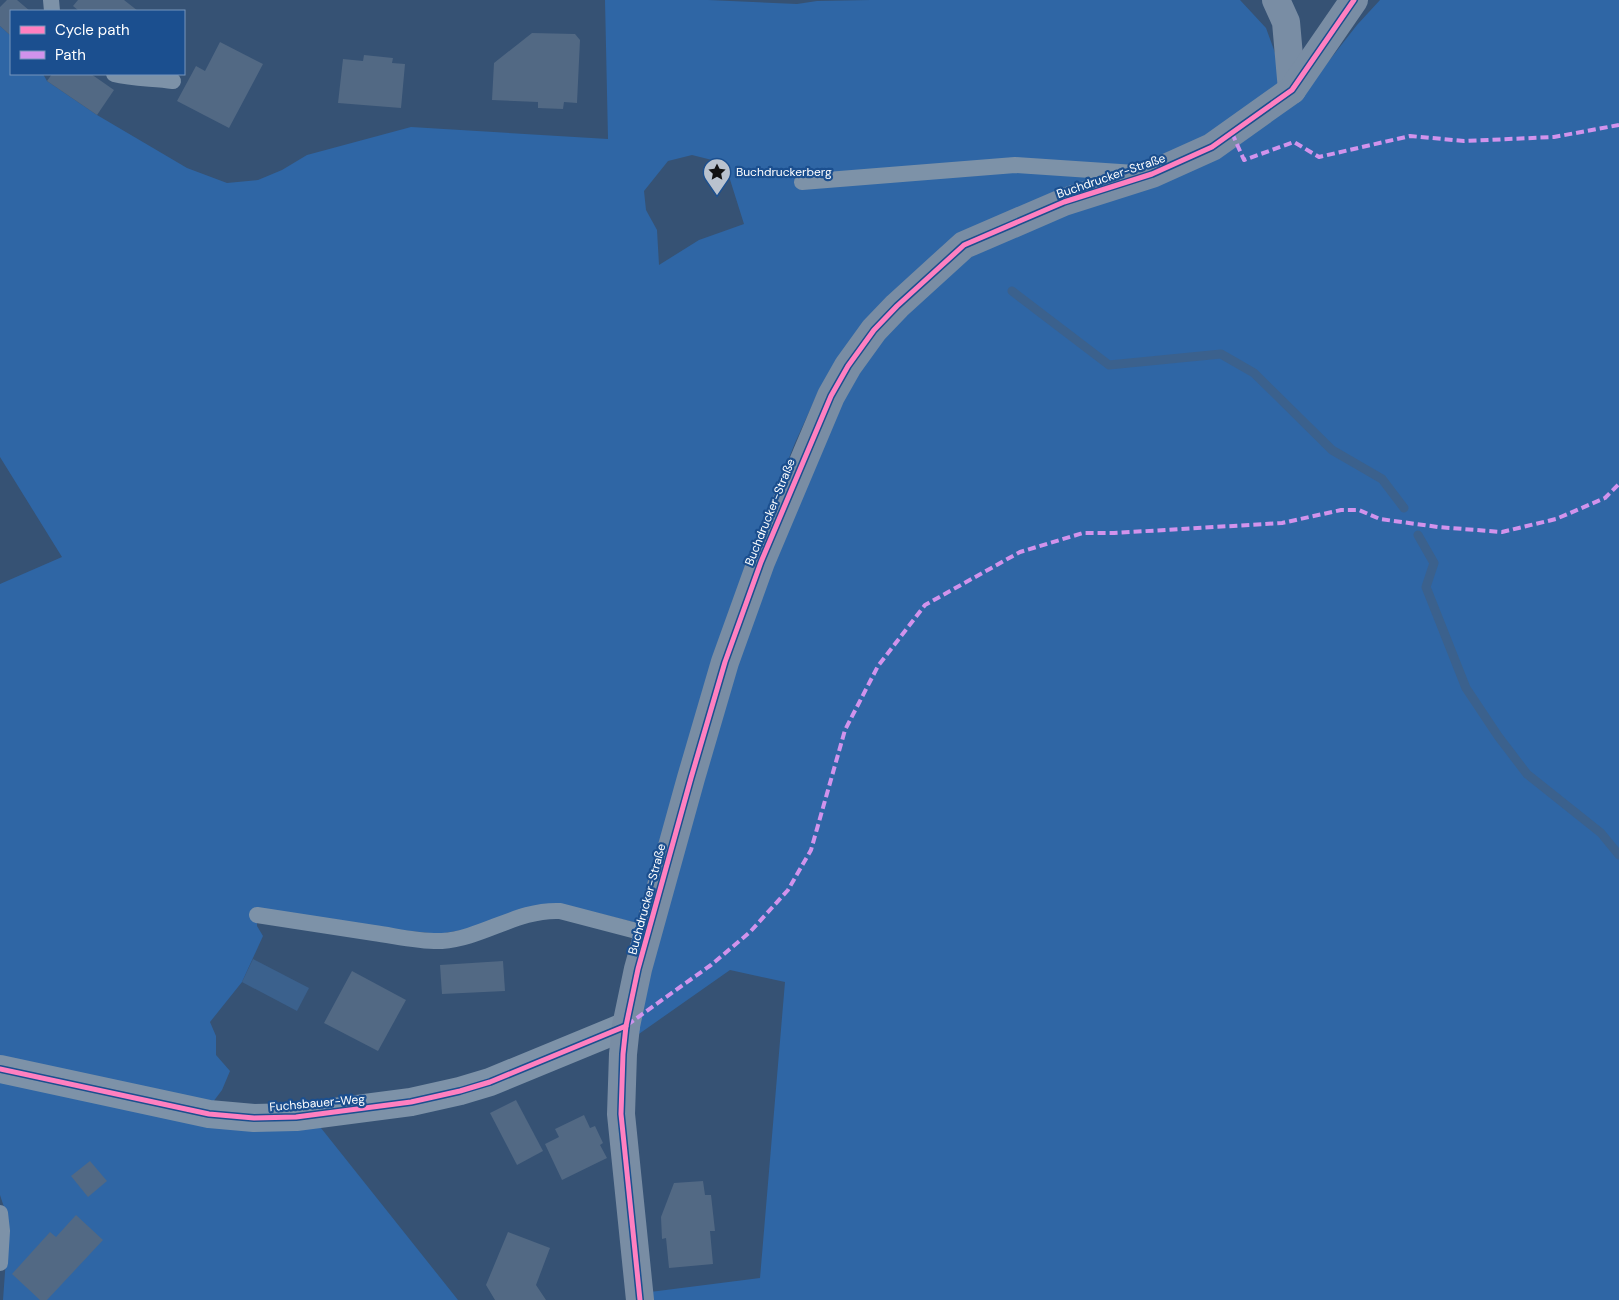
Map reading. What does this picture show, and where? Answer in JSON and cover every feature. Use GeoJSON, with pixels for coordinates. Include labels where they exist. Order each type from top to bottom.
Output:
{"type":"FeatureCollection","features":[{"type":"Feature","properties":{"kind":"street"},"geometry":{"type":"LineString","coordinates":[[1276,0],[1286,22],[1292,90]]}},
{"type":"Feature","properties":{"kind":"street","name":"Buchdrucker-Straße"},"geometry":{"type":"LineString","coordinates":[[640,1300],[621,1114],[626,1026],[648,934],[691,778],[735,635],[761,562],[830,396],[848,366],[880,324],[964,245],[1064,202],[1152,174],[1212,147],[1292,90],[1354,0]]}},
{"type":"Feature","properties":{"kind":"street","name":"Fuchsbauer-Weg"},"geometry":{"type":"LineString","coordinates":[[0,1069],[209,1114],[254,1118],[296,1117],[411,1102],[460,1091],[490,1082],[626,1026]]}},
{"type":"Feature","properties":{"kind":"lane"},"geometry":{"type":"LineString","coordinates":[[120,75],[173,81]]}},
{"type":"Feature","properties":{"kind":"lane"},"geometry":{"type":"LineString","coordinates":[[802,182],[1015,165],[1152,174]]}},
{"type":"Feature","properties":{"kind":"lane"},"geometry":{"type":"LineString","coordinates":[[257,915],[440,941],[470,936],[534,913],[554,911],[648,934]]}},
{"type":"Feature","properties":{"kind":"lane"},"geometry":{"type":"LineString","coordinates":[[0,1213],[2,1231],[0,1263]]}},
{"type":"Feature","properties":{"kind":"shaded area"},"geometry":{"type":"Polygon","coordinates":[[[605,0],[708,0],[797,4],[817,1],[871,0],[1240,0],[1266,28],[1285,80],[1206,136],[1147,163],[957,234],[819,390],[795,443],[749,557],[637,923],[561,904],[468,929],[439,934],[257,915],[257,926],[263,936],[242,982],[210,1022],[216,1036],[216,1055],[230,1071],[222,1090],[210,1106],[0,1061],[0,584],[62,557],[0,457],[0,26],[10,35],[10,75],[44,75],[47,81],[97,115],[187,168],[227,183],[258,180],[282,170],[307,155],[411,127],[608,139],[605,0]],[[692,155],[668,161],[644,191],[646,210],[657,230],[659,265],[699,240],[744,224],[727,170],[712,160],[692,155]]]}},
{"type":"Feature","properties":{"kind":"shaded area"},"geometry":{"type":"Polygon","coordinates":[[[1380,0],[1619,0],[1619,1300],[651,1300],[650,1292],[760,1278],[785,982],[730,970],[636,1036],[636,1027],[701,781],[770,565],[840,400],[882,337],[969,254],[1299,99],[1357,25],[1380,0]]]}},
{"type":"Feature","properties":{"kind":"shaded area"},"geometry":{"type":"Polygon","coordinates":[[[253,959],[309,988],[297,1011],[242,982],[253,959]]]}},
{"type":"Feature","properties":{"kind":"shaded area"},"geometry":{"type":"Polygon","coordinates":[[[19,1082],[317,1123],[458,1300],[3,1300],[8,1231],[6,1213],[0,1195],[0,1083],[19,1082]]]}},
{"type":"Feature","properties":{"kind":"building"},"geometry":{"type":"Polygon","coordinates":[[[7,0],[17,0],[29,10],[10,10],[10,35],[0,26],[0,7],[7,0]]]}},
{"type":"Feature","properties":{"kind":"building"},"geometry":{"type":"Polygon","coordinates":[[[78,0],[124,0],[137,10],[78,10],[73,6],[78,0]]]}},
{"type":"Feature","properties":{"kind":"building"},"geometry":{"type":"Polygon","coordinates":[[[532,33],[575,34],[580,40],[577,103],[564,102],[563,109],[538,108],[538,102],[492,100],[494,63],[532,33]]]}},
{"type":"Feature","properties":{"kind":"building"},"geometry":{"type":"Polygon","coordinates":[[[220,42],[263,64],[229,128],[177,101],[196,66],[205,71],[220,42]]]}},
{"type":"Feature","properties":{"kind":"building"},"geometry":{"type":"Polygon","coordinates":[[[364,55],[393,58],[392,63],[405,64],[401,108],[338,103],[343,59],[363,61],[364,55]]]}},
{"type":"Feature","properties":{"kind":"building"},"geometry":{"type":"Polygon","coordinates":[[[51,75],[92,75],[114,90],[97,115],[47,81],[51,75]]]}},
{"type":"Feature","properties":{"kind":"building"},"geometry":{"type":"Polygon","coordinates":[[[503,961],[505,991],[442,994],[440,965],[503,961]]]}},
{"type":"Feature","properties":{"kind":"building"},"geometry":{"type":"Polygon","coordinates":[[[352,971],[406,1000],[378,1051],[324,1023],[352,971]]]}},
{"type":"Feature","properties":{"kind":"building"},"geometry":{"type":"Polygon","coordinates":[[[516,1100],[543,1151],[517,1165],[490,1113],[516,1100]]]}},
{"type":"Feature","properties":{"kind":"building"},"geometry":{"type":"Polygon","coordinates":[[[584,1115],[590,1128],[595,1126],[603,1143],[600,1145],[607,1158],[562,1180],[545,1144],[559,1137],[555,1129],[584,1115]]]}},
{"type":"Feature","properties":{"kind":"building"},"geometry":{"type":"Polygon","coordinates":[[[90,1161],[107,1181],[88,1197],[71,1176],[90,1161]]]}},
{"type":"Feature","properties":{"kind":"building"},"geometry":{"type":"Polygon","coordinates":[[[703,1181],[705,1195],[711,1195],[715,1231],[710,1231],[713,1264],[669,1268],[666,1238],[662,1239],[661,1217],[674,1183],[703,1181]]]}},
{"type":"Feature","properties":{"kind":"building"},"geometry":{"type":"Polygon","coordinates":[[[76,1215],[103,1240],[47,1300],[40,1300],[12,1274],[50,1232],[56,1237],[76,1215]]]}},
{"type":"Feature","properties":{"kind":"building"},"geometry":{"type":"Polygon","coordinates":[[[508,1232],[550,1248],[536,1285],[546,1300],[495,1300],[486,1285],[508,1232]]]}},
{"type":"Feature","properties":{"kind":"waterway"},"geometry":{"type":"LineString","coordinates":[[1012,291],[1109,365],[1221,354],[1254,373],[1332,450],[1382,479],[1404,508]]}},
{"type":"Feature","properties":{"kind":"waterway"},"geometry":{"type":"LineString","coordinates":[[1418,535],[1434,563],[1426,587],[1466,688],[1498,736],[1527,774],[1601,833],[1619,855]]}},
{"type":"Feature","properties":{"kind":"marked path"},"geometry":{"type":"LineString","coordinates":[[1232,133],[1244,160],[1294,142],[1319,157],[1410,136],[1464,141],[1554,137],[1619,125]]}},
{"type":"Feature","properties":{"kind":"marked path"},"geometry":{"type":"LineString","coordinates":[[627,1025],[711,965],[750,932],[788,890],[811,850],[845,730],[878,666],[925,605],[1020,552],[1083,533],[1114,533],[1282,523],[1341,510],[1359,510],[1380,519],[1438,527],[1502,532],[1556,519],[1605,498],[1619,484]]}},
{"type":"Feature","properties":{"kind":"cycle path"},"geometry":{"type":"LineString","coordinates":[[640,1300],[621,1114],[626,1026],[638,969],[725,662],[761,562],[831,396],[848,366],[874,330],[897,306],[964,245],[1064,202],[1152,174],[1212,147],[1292,90],[1354,0]]}},
{"type":"Feature","properties":{"kind":"cycle path"},"geometry":{"type":"LineString","coordinates":[[0,1069],[209,1114],[254,1118],[296,1117],[411,1102],[460,1091],[490,1082],[626,1026]]}},
{"type":"Feature","properties":{"kind":"place","name":"Buchdruckerberg"},"geometry":{"type":"Point","coordinates":[717,196]}}]}
